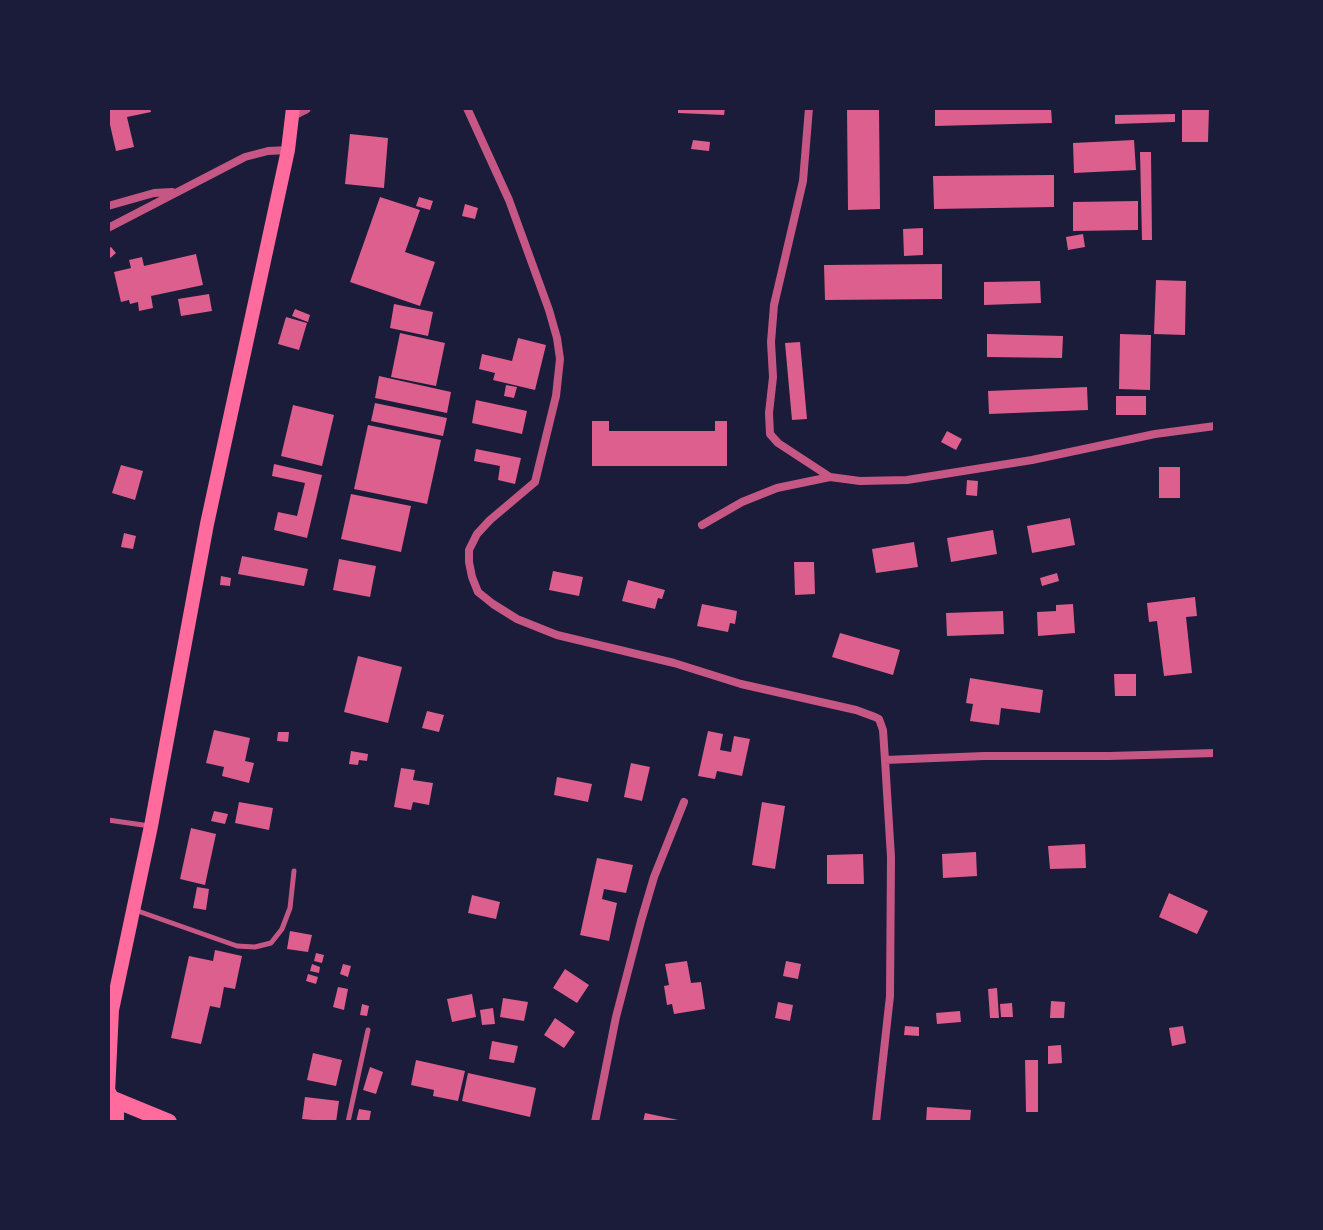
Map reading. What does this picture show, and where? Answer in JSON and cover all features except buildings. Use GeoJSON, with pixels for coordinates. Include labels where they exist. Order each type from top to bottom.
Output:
{"type":"FeatureCollection","features":[{"type":"Feature","properties":{"kind":"main road"},"geometry":{"type":"LineString","coordinates":[[116,1122],[117,1113],[110,1095],[110,1014],[151,826],[207,524],[297,110]]}},
{"type":"Feature","properties":{"kind":"main road"},"geometry":{"type":"LineString","coordinates":[[110,1095],[169,1122]]}},
{"type":"Feature","properties":{"kind":"street"},"geometry":{"type":"LineString","coordinates":[[467,108],[509,200],[549,310],[560,359],[556,396],[535,482],[490,520],[477,534],[469,550],[472,577],[478,592],[517,619],[557,635],[674,663],[741,684],[856,710],[879,719],[883,730],[891,857],[890,996],[876,1122]]}},
{"type":"Feature","properties":{"kind":"street"},"geometry":{"type":"LineString","coordinates":[[809,108],[803,181],[774,305],[770,434],[778,443],[830,477]]}},
{"type":"Feature","properties":{"kind":"street"},"geometry":{"type":"LineString","coordinates":[[108,228],[245,157],[288,150]]}},
{"type":"Feature","properties":{"kind":"street"},"geometry":{"type":"LineString","coordinates":[[108,206],[154,193],[176,191]]}},
{"type":"Feature","properties":{"kind":"street"},"geometry":{"type":"LineString","coordinates":[[702,525],[742,502],[777,488],[830,477],[860,481],[907,480],[1032,460],[1155,434],[1215,426]]}},
{"type":"Feature","properties":{"kind":"street"},"geometry":{"type":"LineString","coordinates":[[885,760],[1215,753]]}},
{"type":"Feature","properties":{"kind":"street"},"geometry":{"type":"LineString","coordinates":[[595,1122],[616,1017],[641,921],[654,877],[684,802]]}},
{"type":"Feature","properties":{"kind":"lane"},"geometry":{"type":"LineString","coordinates":[[108,820],[151,826]]}},
{"type":"Feature","properties":{"kind":"lane"},"geometry":{"type":"LineString","coordinates":[[134,910],[237,946],[255,947],[271,943],[282,929],[290,908],[294,871]]}},
{"type":"Feature","properties":{"kind":"lane"},"geometry":{"type":"LineString","coordinates":[[348,1122],[368,1030]]}}]}
